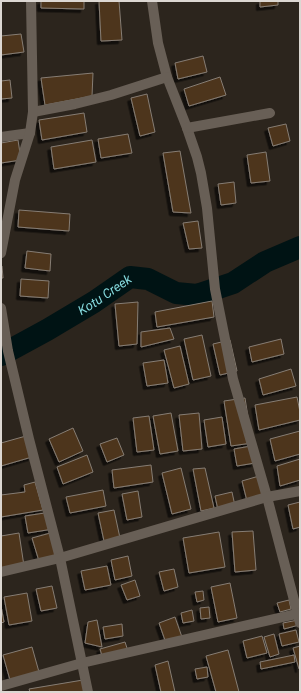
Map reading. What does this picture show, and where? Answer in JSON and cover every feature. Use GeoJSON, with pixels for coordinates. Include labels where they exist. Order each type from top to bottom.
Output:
{"type":"FeatureCollection","features":[{"type":"Feature","properties":{"kind":"street"},"geometry":{"type":"LineString","coordinates":[[1,254],[15,180],[30,133],[32,112],[31,1]]}},
{"type":"Feature","properties":{"kind":"street"},"geometry":{"type":"LineString","coordinates":[[1,686],[82,663],[299,617],[233,379],[216,289],[207,208],[201,173],[187,128],[167,77],[158,43],[152,1]]}},
{"type":"Feature","properties":{"kind":"street"},"geometry":{"type":"LineString","coordinates":[[32,112],[75,104],[111,95],[167,77]]}},
{"type":"Feature","properties":{"kind":"street"},"geometry":{"type":"LineString","coordinates":[[187,128],[270,113]]}},
{"type":"Feature","properties":{"kind":"street"},"geometry":{"type":"LineString","coordinates":[[1,137],[30,133]]}},
{"type":"Feature","properties":{"kind":"street"},"geometry":{"type":"LineString","coordinates":[[1,308],[8,351],[60,558],[88,692]]}},
{"type":"Feature","properties":{"kind":"street"},"geometry":{"type":"LineString","coordinates":[[1,572],[60,558],[267,498],[300,491]]}},
{"type":"Feature","properties":{"kind":"building"},"geometry":{"type":"Polygon","coordinates":[[[41,1],[84,1],[84,9],[41,8],[41,1]]]}},
{"type":"Feature","properties":{"kind":"building"},"geometry":{"type":"Polygon","coordinates":[[[99,1],[119,1],[122,40],[101,41],[99,1]]]}},
{"type":"Feature","properties":{"kind":"building"},"geometry":{"type":"Polygon","coordinates":[[[260,1],[278,1],[278,5],[260,7],[260,1]]]}},
{"type":"Feature","properties":{"kind":"building"},"geometry":{"type":"Polygon","coordinates":[[[21,34],[24,52],[1,55],[1,36],[21,34]]]}},
{"type":"Feature","properties":{"kind":"building"},"geometry":{"type":"Polygon","coordinates":[[[203,56],[207,72],[178,79],[175,63],[203,56]]]}},
{"type":"Feature","properties":{"kind":"building"},"geometry":{"type":"Polygon","coordinates":[[[93,73],[92,96],[45,105],[41,78],[93,73]]]}},
{"type":"Feature","properties":{"kind":"building"},"geometry":{"type":"Polygon","coordinates":[[[220,77],[226,95],[189,106],[184,89],[220,77]]]}},
{"type":"Feature","properties":{"kind":"building"},"geometry":{"type":"Polygon","coordinates":[[[10,80],[12,98],[1,99],[1,81],[10,80]]]}},
{"type":"Feature","properties":{"kind":"building"},"geometry":{"type":"Polygon","coordinates":[[[147,94],[155,132],[140,136],[131,98],[147,94]]]}},
{"type":"Feature","properties":{"kind":"building"},"geometry":{"type":"Polygon","coordinates":[[[84,113],[87,132],[42,140],[39,120],[84,113]]]}},
{"type":"Feature","properties":{"kind":"building"},"geometry":{"type":"Polygon","coordinates":[[[286,124],[290,141],[273,146],[268,128],[286,124]]]}},
{"type":"Feature","properties":{"kind":"building"},"geometry":{"type":"Polygon","coordinates":[[[128,134],[132,153],[101,158],[98,139],[128,134]]]}},
{"type":"Feature","properties":{"kind":"building"},"geometry":{"type":"Polygon","coordinates":[[[18,140],[21,160],[1,163],[1,143],[18,140]]]}},
{"type":"Feature","properties":{"kind":"building"},"geometry":{"type":"Polygon","coordinates":[[[92,140],[96,162],[54,169],[51,147],[92,140]]]}},
{"type":"Feature","properties":{"kind":"building"},"geometry":{"type":"Polygon","coordinates":[[[180,151],[191,213],[173,212],[163,153],[180,151]]]}},
{"type":"Feature","properties":{"kind":"building"},"geometry":{"type":"Polygon","coordinates":[[[266,152],[270,181],[251,183],[247,155],[266,152]]]}},
{"type":"Feature","properties":{"kind":"building"},"geometry":{"type":"Polygon","coordinates":[[[234,182],[236,203],[221,205],[218,184],[234,182]]]}},
{"type":"Feature","properties":{"kind":"building"},"geometry":{"type":"Polygon","coordinates":[[[19,210],[70,214],[69,231],[18,227],[19,210]]]}},
{"type":"Feature","properties":{"kind":"building"},"geometry":{"type":"Polygon","coordinates":[[[198,221],[202,248],[189,249],[183,223],[198,221]]]}},
{"type":"Feature","properties":{"kind":"building"},"geometry":{"type":"Polygon","coordinates":[[[27,251],[51,254],[50,271],[25,268],[27,251]]]}},
{"type":"Feature","properties":{"kind":"building"},"geometry":{"type":"Polygon","coordinates":[[[2,266],[3,278],[1,278],[2,266]]]}},
{"type":"Feature","properties":{"kind":"building"},"geometry":{"type":"Polygon","coordinates":[[[21,279],[49,281],[48,298],[20,296],[21,279]]]}},
{"type":"Feature","properties":{"kind":"building"},"geometry":{"type":"Polygon","coordinates":[[[212,301],[214,317],[157,327],[155,312],[212,301]]]}},
{"type":"Feature","properties":{"kind":"building"},"geometry":{"type":"Polygon","coordinates":[[[138,302],[137,344],[119,346],[115,304],[138,302]]]}},
{"type":"Feature","properties":{"kind":"building"},"geometry":{"type":"Polygon","coordinates":[[[170,328],[174,339],[141,347],[141,332],[170,328]]]}},
{"type":"Feature","properties":{"kind":"building"},"geometry":{"type":"Polygon","coordinates":[[[202,335],[211,376],[193,380],[184,339],[202,335]]]}},
{"type":"Feature","properties":{"kind":"building"},"geometry":{"type":"Polygon","coordinates":[[[281,339],[284,354],[252,362],[249,347],[281,339]]]}},
{"type":"Feature","properties":{"kind":"building"},"geometry":{"type":"Polygon","coordinates":[[[230,340],[237,371],[220,375],[213,344],[230,340]]]}},
{"type":"Feature","properties":{"kind":"building"},"geometry":{"type":"Polygon","coordinates":[[[180,346],[189,384],[174,388],[164,350],[180,346]]]}},
{"type":"Feature","properties":{"kind":"building"},"geometry":{"type":"Polygon","coordinates":[[[164,360],[168,383],[147,386],[143,363],[164,360]]]}},
{"type":"Feature","properties":{"kind":"building"},"geometry":{"type":"Polygon","coordinates":[[[291,369],[296,386],[263,395],[259,379],[291,369]]]}},
{"type":"Feature","properties":{"kind":"building"},"geometry":{"type":"Polygon","coordinates":[[[297,397],[300,420],[259,430],[255,405],[297,397]]]}},
{"type":"Feature","properties":{"kind":"building"},"geometry":{"type":"Polygon","coordinates":[[[245,398],[252,443],[231,446],[224,401],[245,398]]]}},
{"type":"Feature","properties":{"kind":"building"},"geometry":{"type":"Polygon","coordinates":[[[171,413],[178,451],[160,454],[153,416],[171,413]]]}},
{"type":"Feature","properties":{"kind":"building"},"geometry":{"type":"Polygon","coordinates":[[[199,413],[202,449],[183,451],[179,415],[199,413]]]}},
{"type":"Feature","properties":{"kind":"building"},"geometry":{"type":"Polygon","coordinates":[[[149,416],[154,450],[137,452],[133,418],[149,416]]]}},
{"type":"Feature","properties":{"kind":"building"},"geometry":{"type":"Polygon","coordinates":[[[222,417],[226,444],[208,447],[204,420],[222,417]]]}},
{"type":"Feature","properties":{"kind":"building"},"geometry":{"type":"Polygon","coordinates":[[[73,428],[83,451],[59,462],[49,439],[73,428]]]}},
{"type":"Feature","properties":{"kind":"building"},"geometry":{"type":"Polygon","coordinates":[[[300,431],[300,454],[275,461],[270,439],[300,431]]]}},
{"type":"Feature","properties":{"kind":"building"},"geometry":{"type":"Polygon","coordinates":[[[26,436],[32,457],[1,466],[1,443],[26,436]]]}},
{"type":"Feature","properties":{"kind":"building"},"geometry":{"type":"Polygon","coordinates":[[[117,438],[124,455],[107,462],[100,444],[117,438]]]}},
{"type":"Feature","properties":{"kind":"building"},"geometry":{"type":"Polygon","coordinates":[[[251,446],[255,463],[237,466],[234,449],[251,446]]]}},
{"type":"Feature","properties":{"kind":"building"},"geometry":{"type":"Polygon","coordinates":[[[87,455],[93,472],[63,484],[57,467],[87,455]]]}},
{"type":"Feature","properties":{"kind":"building"},"geometry":{"type":"Polygon","coordinates":[[[300,459],[300,480],[280,486],[277,466],[300,459]]]}},
{"type":"Feature","properties":{"kind":"building"},"geometry":{"type":"Polygon","coordinates":[[[151,465],[153,482],[114,488],[112,470],[151,465]]]}},
{"type":"Feature","properties":{"kind":"building"},"geometry":{"type":"Polygon","coordinates":[[[181,468],[191,509],[172,514],[162,473],[181,468]]]}},
{"type":"Feature","properties":{"kind":"building"},"geometry":{"type":"Polygon","coordinates":[[[205,468],[214,508],[201,511],[193,469],[205,468]]]}},
{"type":"Feature","properties":{"kind":"building"},"geometry":{"type":"Polygon","coordinates":[[[259,476],[265,496],[247,501],[242,481],[259,476]]]}},
{"type":"Feature","properties":{"kind":"building"},"geometry":{"type":"Polygon","coordinates":[[[35,482],[43,510],[1,517],[1,495],[25,492],[24,485],[35,482]]]}},
{"type":"Feature","properties":{"kind":"building"},"geometry":{"type":"Polygon","coordinates":[[[103,490],[106,506],[70,513],[66,497],[103,490]]]}},
{"type":"Feature","properties":{"kind":"building"},"geometry":{"type":"Polygon","coordinates":[[[138,491],[142,517],[127,520],[122,494],[138,491]]]}},
{"type":"Feature","properties":{"kind":"building"},"geometry":{"type":"Polygon","coordinates":[[[232,492],[235,506],[218,510],[215,496],[232,492]]]}},
{"type":"Feature","properties":{"kind":"building"},"geometry":{"type":"Polygon","coordinates":[[[300,502],[300,527],[293,529],[288,505],[300,502]]]}},
{"type":"Feature","properties":{"kind":"building"},"geometry":{"type":"Polygon","coordinates":[[[114,510],[120,538],[104,541],[98,513],[114,510]]]}},
{"type":"Feature","properties":{"kind":"building"},"geometry":{"type":"Polygon","coordinates":[[[51,512],[53,529],[28,533],[25,516],[51,512]]]}},
{"type":"Feature","properties":{"kind":"building"},"geometry":{"type":"Polygon","coordinates":[[[253,531],[256,570],[235,572],[232,532],[253,531]]]}},
{"type":"Feature","properties":{"kind":"building"},"geometry":{"type":"Polygon","coordinates":[[[54,532],[60,556],[39,561],[32,538],[54,532]]]}},
{"type":"Feature","properties":{"kind":"building"},"geometry":{"type":"Polygon","coordinates":[[[219,532],[225,567],[189,573],[183,538],[219,532]]]}},
{"type":"Feature","properties":{"kind":"building"},"geometry":{"type":"Polygon","coordinates":[[[19,533],[24,566],[1,570],[1,536],[19,533]]]}},
{"type":"Feature","properties":{"kind":"building"},"geometry":{"type":"Polygon","coordinates":[[[128,556],[132,576],[115,580],[111,560],[128,556]]]}},
{"type":"Feature","properties":{"kind":"building"},"geometry":{"type":"Polygon","coordinates":[[[107,566],[111,585],[85,590],[81,571],[107,566]]]}},
{"type":"Feature","properties":{"kind":"building"},"geometry":{"type":"Polygon","coordinates":[[[174,569],[178,587],[164,591],[159,572],[174,569]]]}},
{"type":"Feature","properties":{"kind":"building"},"geometry":{"type":"Polygon","coordinates":[[[135,580],[140,596],[127,600],[121,585],[135,580]]]}},
{"type":"Feature","properties":{"kind":"building"},"geometry":{"type":"Polygon","coordinates":[[[230,583],[237,618],[218,622],[211,587],[230,583]]]}},
{"type":"Feature","properties":{"kind":"building"},"geometry":{"type":"Polygon","coordinates":[[[52,586],[57,608],[41,611],[36,589],[52,586]]]}},
{"type":"Feature","properties":{"kind":"building"},"geometry":{"type":"Polygon","coordinates":[[[203,591],[204,600],[197,602],[195,592],[203,591]]]}},
{"type":"Feature","properties":{"kind":"building"},"geometry":{"type":"Polygon","coordinates":[[[27,593],[32,621],[9,625],[4,597],[27,593]]]}},
{"type":"Feature","properties":{"kind":"building"},"geometry":{"type":"Polygon","coordinates":[[[289,600],[291,609],[280,612],[277,603],[289,600]]]}},
{"type":"Feature","properties":{"kind":"building"},"geometry":{"type":"Polygon","coordinates":[[[1,606],[4,622],[1,623],[1,606]]]}},
{"type":"Feature","properties":{"kind":"building"},"geometry":{"type":"Polygon","coordinates":[[[209,607],[210,618],[201,619],[200,608],[209,607]]]}},
{"type":"Feature","properties":{"kind":"building"},"geometry":{"type":"Polygon","coordinates":[[[192,610],[194,621],[183,623],[181,613],[192,610]]]}},
{"type":"Feature","properties":{"kind":"building"},"geometry":{"type":"Polygon","coordinates":[[[175,617],[183,640],[167,646],[159,623],[175,617]]]}},
{"type":"Feature","properties":{"kind":"building"},"geometry":{"type":"Polygon","coordinates":[[[97,620],[102,647],[85,643],[88,622],[97,620]]]}},
{"type":"Feature","properties":{"kind":"building"},"geometry":{"type":"Polygon","coordinates":[[[298,620],[299,625],[284,629],[283,623],[298,620]]]}},
{"type":"Feature","properties":{"kind":"building"},"geometry":{"type":"Polygon","coordinates":[[[122,624],[123,636],[105,639],[103,627],[122,624]]]}},
{"type":"Feature","properties":{"kind":"building"},"geometry":{"type":"Polygon","coordinates":[[[296,630],[299,642],[282,646],[279,634],[296,630]]]}},
{"type":"Feature","properties":{"kind":"building"},"geometry":{"type":"Polygon","coordinates":[[[274,634],[279,654],[270,657],[264,637],[274,634]]]}},
{"type":"Feature","properties":{"kind":"building"},"geometry":{"type":"Polygon","coordinates":[[[262,636],[267,653],[247,658],[243,641],[262,636]]]}},
{"type":"Feature","properties":{"kind":"building"},"geometry":{"type":"Polygon","coordinates":[[[125,642],[128,651],[103,659],[100,649],[125,642]]]}},
{"type":"Feature","properties":{"kind":"building"},"geometry":{"type":"Polygon","coordinates":[[[300,646],[300,669],[299,669],[293,648],[300,646]]]}},
{"type":"Feature","properties":{"kind":"building"},"geometry":{"type":"Polygon","coordinates":[[[32,647],[39,672],[10,680],[3,655],[32,647]]]}},
{"type":"Feature","properties":{"kind":"building"},"geometry":{"type":"Polygon","coordinates":[[[228,650],[239,692],[216,692],[206,656],[228,650]]]}},
{"type":"Feature","properties":{"kind":"building"},"geometry":{"type":"Polygon","coordinates":[[[294,655],[295,662],[261,669],[260,662],[294,655]]]}},
{"type":"Feature","properties":{"kind":"building"},"geometry":{"type":"Polygon","coordinates":[[[168,661],[175,692],[161,692],[155,665],[168,661]]]}},
{"type":"Feature","properties":{"kind":"building"},"geometry":{"type":"Polygon","coordinates":[[[207,667],[208,677],[197,679],[195,669],[207,667]]]}},
{"type":"Feature","properties":{"kind":"building"},"geometry":{"type":"Polygon","coordinates":[[[83,680],[85,692],[30,692],[29,689],[83,680]]]}},
{"type":"Feature","properties":{"kind":"waterway","name":"Kotu Creek"},"geometry":{"type":"LineString","coordinates":[[1,355],[94,302],[130,277],[148,279],[176,293],[197,295],[233,283],[265,262],[300,247]]}}]}
